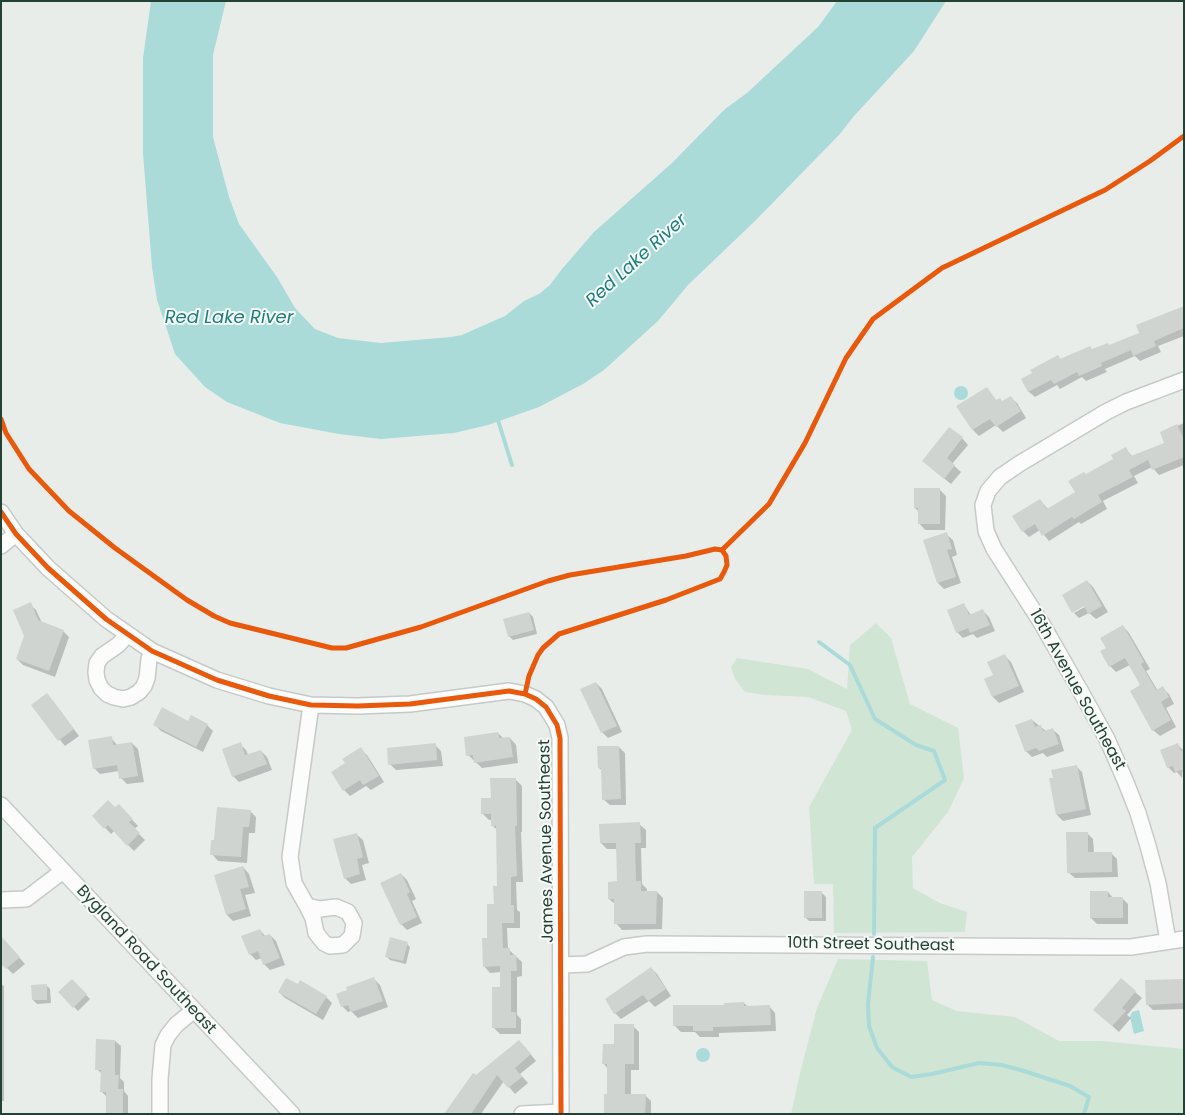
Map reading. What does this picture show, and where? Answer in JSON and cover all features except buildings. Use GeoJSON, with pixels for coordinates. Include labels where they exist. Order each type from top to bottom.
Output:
{"type":"FeatureCollection","features":[{"type":"Feature","properties":{"kind":"street","name":"16th Avenue Southeast"},"geometry":{"type":"LineString","coordinates":[[1168,941],[1158,883],[1138,813],[1125,780],[1107,739],[1081,692],[1042,624],[994,548],[986,531],[983,505],[988,491],[1000,477],[1019,464],[1106,412],[1126,402],[1184,380]]}},
{"type":"Feature","properties":{"kind":"street","name":"James Avenue Southeast"},"geometry":{"type":"LineString","coordinates":[[1,512],[16,534],[48,568],[126,635],[152,651],[217,680],[270,696],[311,705],[410,704],[509,691],[531,696],[546,707],[557,724],[560,738],[561,1113],[528,1112],[522,1114]]}},
{"type":"Feature","properties":{"kind":"street"},"geometry":{"type":"LineString","coordinates":[[1,546],[16,534]]}},
{"type":"Feature","properties":{"kind":"street"},"geometry":{"type":"LineString","coordinates":[[126,635],[118,645],[102,656],[97,663],[97,680],[100,688],[107,694],[114,698],[123,698],[131,697],[139,692],[147,678],[152,651]]}},
{"type":"Feature","properties":{"kind":"street"},"geometry":{"type":"LineString","coordinates":[[307,906],[294,883],[290,856],[311,705]]}},
{"type":"Feature","properties":{"kind":"street","name":"Bygland Road Southeast"},"geometry":{"type":"LineString","coordinates":[[1,805],[292,1114]]}},
{"type":"Feature","properties":{"kind":"street"},"geometry":{"type":"LineString","coordinates":[[1,900],[26,899],[63,871]]}},
{"type":"Feature","properties":{"kind":"street","name":"10th Street Southeast"},"geometry":{"type":"LineString","coordinates":[[562,965],[588,964],[624,947],[647,944],[1102,948],[1131,947],[1184,939]]}},
{"type":"Feature","properties":{"kind":"street"},"geometry":{"type":"LineString","coordinates":[[160,1114],[163,1045],[176,1025],[194,1010]]}},
{"type":"Feature","properties":{"kind":"green space"},"geometry":{"type":"Polygon","coordinates":[[[876,623],[891,638],[910,704],[958,728],[964,778],[948,812],[912,857],[913,888],[940,903],[967,912],[965,932],[834,933],[833,884],[814,884],[809,807],[852,730],[846,711],[808,697],[745,692],[735,679],[731,667],[737,658],[808,669],[847,689],[850,645],[876,623]]]}},
{"type":"Feature","properties":{"kind":"green space"},"geometry":{"type":"Polygon","coordinates":[[[838,959],[927,961],[932,1000],[957,1011],[1015,1017],[1059,1041],[1102,1041],[1184,1049],[1184,1114],[791,1114],[817,1008],[838,959]]]}},
{"type":"Feature","properties":{"kind":"water","name":"Red Lake River"},"geometry":{"type":"Polygon","coordinates":[[[151,1],[226,1],[213,55],[213,137],[229,197],[239,224],[277,277],[295,308],[315,329],[338,338],[381,343],[462,335],[505,316],[524,301],[539,294],[550,285],[594,232],[672,163],[725,109],[747,93],[818,27],[837,1],[946,1],[914,51],[839,135],[755,221],[688,285],[658,321],[604,370],[583,384],[539,407],[488,425],[454,433],[381,439],[339,434],[280,423],[227,402],[205,387],[175,354],[157,300],[152,267],[143,153],[143,58],[151,1]]]}},
{"type":"Feature","properties":{"kind":"water"},"geometry":{"type":"Polygon","coordinates":[[[961,386],[966,388],[968,393],[966,398],[961,400],[956,398],[954,393],[956,388],[961,386]]]}},
{"type":"Feature","properties":{"kind":"water"},"geometry":{"type":"Polygon","coordinates":[[[1139,1010],[1144,1031],[1134,1034],[1130,1017],[1132,1012],[1139,1010]]]}},
{"type":"Feature","properties":{"kind":"water"},"geometry":{"type":"Polygon","coordinates":[[[703,1048],[708,1050],[710,1055],[708,1060],[703,1062],[698,1060],[696,1055],[698,1050],[703,1048]]]}},
{"type":"Feature","properties":{"kind":"waterway"},"geometry":{"type":"LineString","coordinates":[[497,417],[512,465]]}},
{"type":"Feature","properties":{"kind":"waterway"},"geometry":{"type":"LineString","coordinates":[[819,642],[850,665],[875,719],[916,745],[934,751],[945,780],[875,828],[874,934]]}},
{"type":"Feature","properties":{"kind":"waterway"},"geometry":{"type":"LineString","coordinates":[[873,957],[868,1004],[869,1026],[877,1048],[892,1067],[911,1077],[979,1063],[1002,1065],[1070,1086],[1089,1097],[1084,1114]]}},
{"type":"Feature","properties":{"kind":"cycle path"},"geometry":{"type":"LineString","coordinates":[[722,550],[769,504],[805,443],[846,358],[873,319],[942,268],[1105,190],[1184,136]]}},
{"type":"Feature","properties":{"kind":"cycle path"},"geometry":{"type":"LineString","coordinates":[[1,419],[6,433],[29,469],[69,511],[115,548],[187,600],[230,623],[332,648],[346,648],[421,627],[548,581],[570,575],[686,556],[715,549],[722,550],[726,556],[727,565],[720,579],[666,600],[559,634],[538,655],[529,676],[525,694]]}},
{"type":"Feature","properties":{"kind":"cycle path"},"geometry":{"type":"LineString","coordinates":[[1,512],[16,534],[48,568],[106,619],[152,651],[217,680],[269,696],[311,705],[410,704],[509,691],[525,694],[536,699],[546,707],[557,725],[560,738],[561,1114]]}}]}
